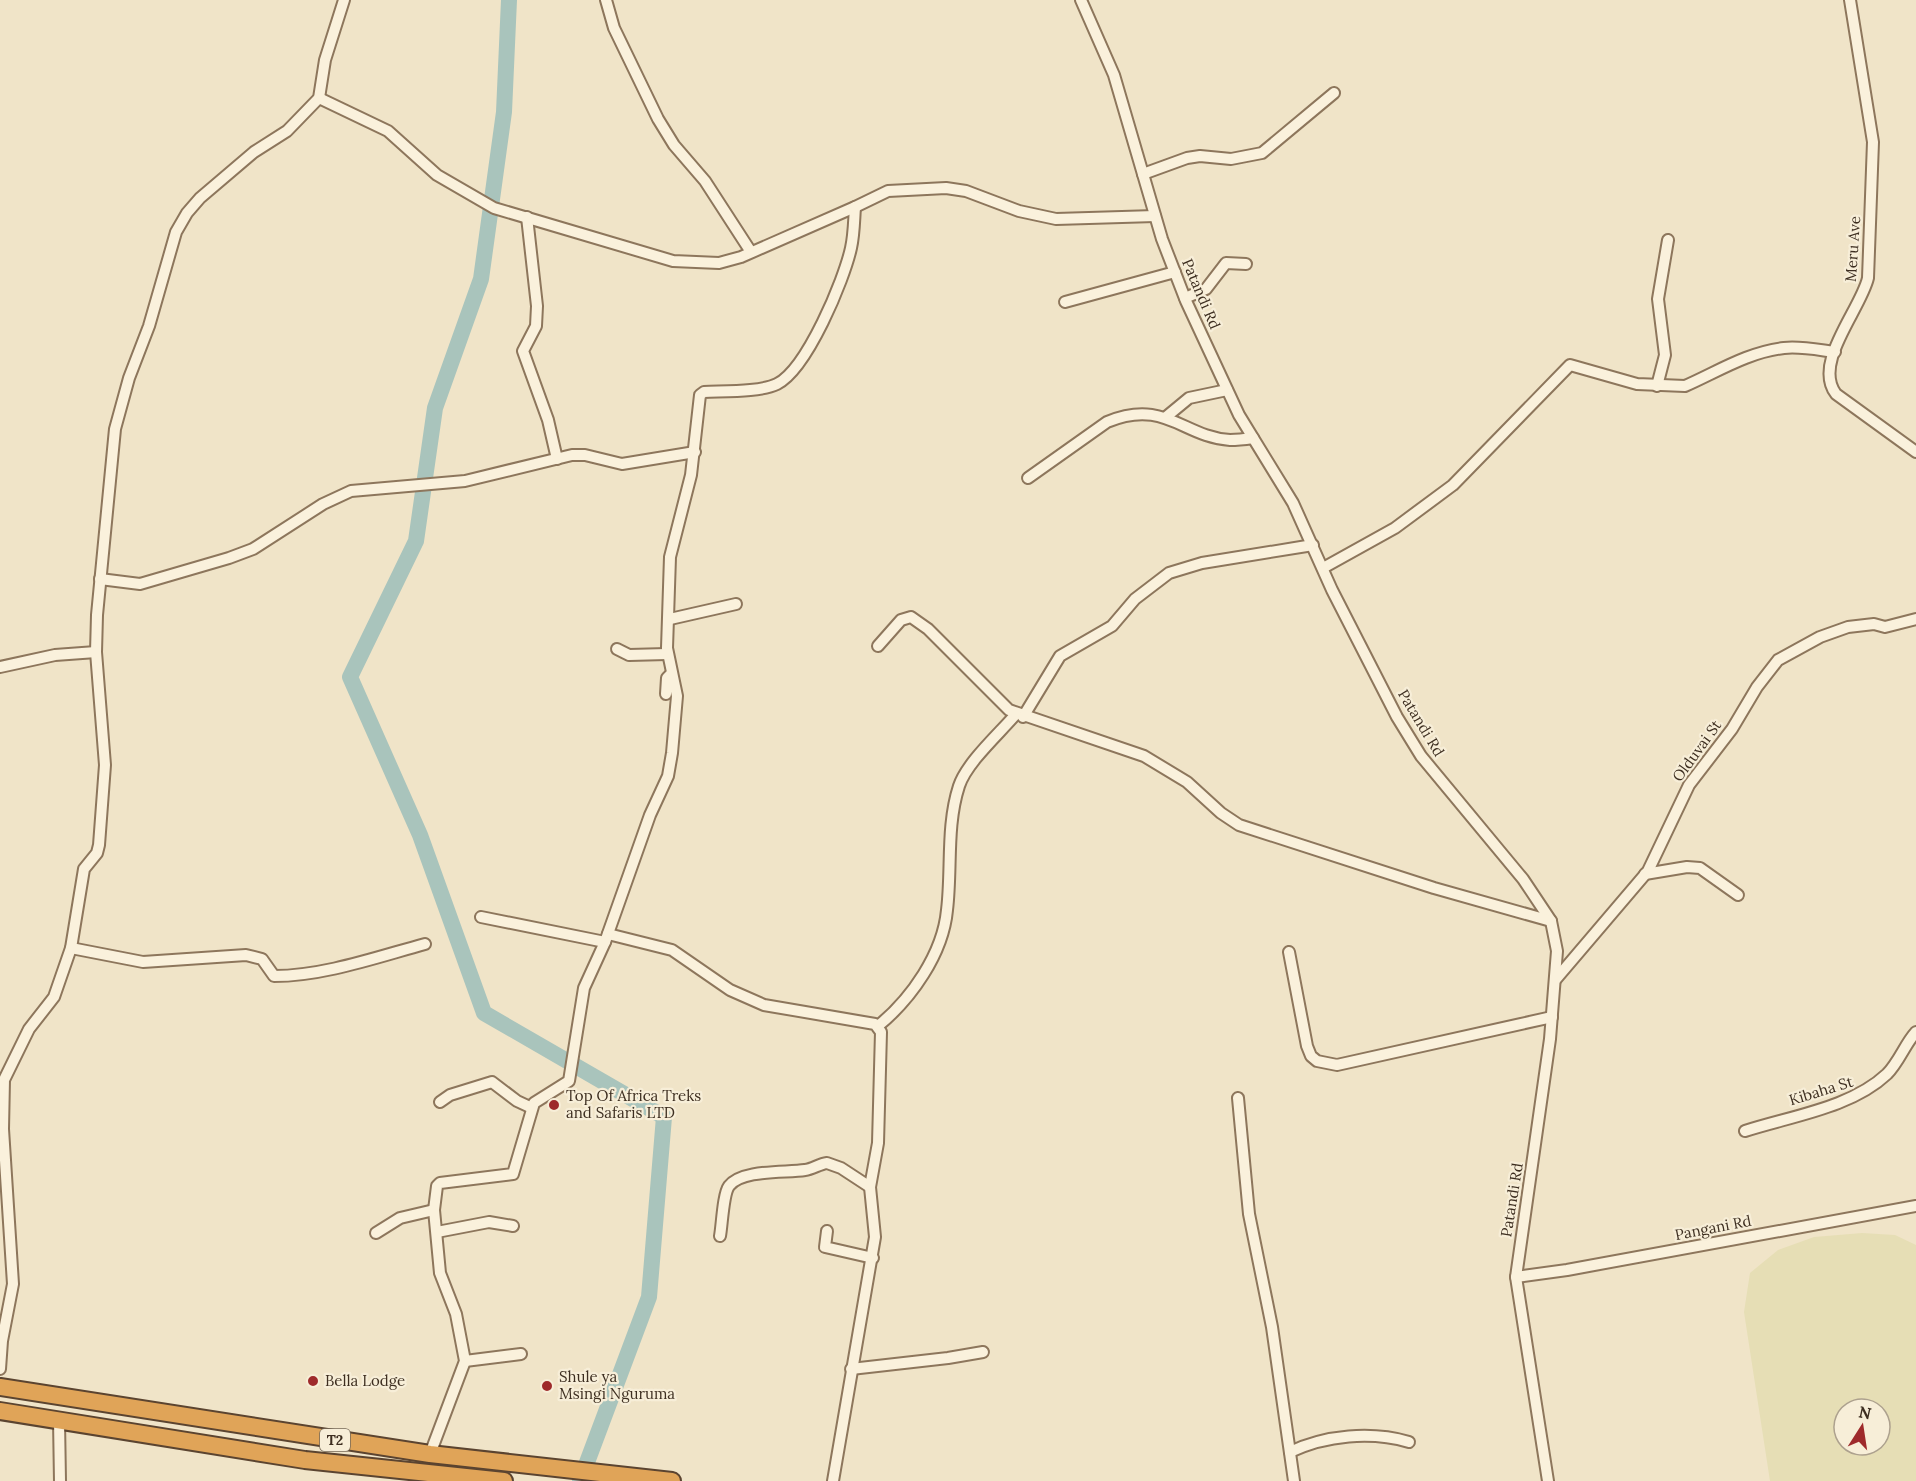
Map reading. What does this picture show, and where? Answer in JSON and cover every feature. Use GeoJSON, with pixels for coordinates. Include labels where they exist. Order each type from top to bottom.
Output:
{"type":"FeatureCollection","features":[{"type":"Feature","properties":{"kind":"highway","name":"T2"},"geometry":{"type":"LineString","coordinates":[[0,1387],[430,1454],[672,1481]]}},
{"type":"Feature","properties":{"kind":"highway","name":"T2"},"geometry":{"type":"LineString","coordinates":[[0,1411],[305,1460],[504,1481]]}},
{"type":"Feature","properties":{"kind":"street"},"geometry":{"type":"LineString","coordinates":[[0,1369],[2,1341],[14,1284],[2,1096],[3,1071],[30,1029],[51,1004],[71,948],[84,869],[98,852],[105,782],[104,730],[96,652],[100,579],[115,429],[129,378],[150,326],[176,232],[187,213],[200,198],[254,152],[287,131],[319,98],[325,60],[344,0]]}},
{"type":"Feature","properties":{"kind":"street"},"geometry":{"type":"LineString","coordinates":[[606,0],[614,28],[658,118],[674,145],[705,181],[751,252]]}},
{"type":"Feature","properties":{"kind":"street","name":"Patandi Rd"},"geometry":{"type":"LineString","coordinates":[[1081,0],[1114,75],[1155,216],[1175,272],[1227,390],[1293,503],[1397,717],[1421,756],[1523,879],[1551,921],[1557,951],[1556,979],[1516,1276],[1548,1481]]}},
{"type":"Feature","properties":{"kind":"street","name":"Meru Ave"},"geometry":{"type":"LineString","coordinates":[[1851,0],[1873,142],[1870,228],[1866,287],[1841,334],[1829,380],[1833,391],[1916,452]]}},
{"type":"Feature","properties":{"kind":"street"},"geometry":{"type":"LineString","coordinates":[[1143,174],[1193,157],[1232,159],[1262,153],[1334,93]]}},
{"type":"Feature","properties":{"kind":"street"},"geometry":{"type":"LineString","coordinates":[[319,98],[388,130],[437,175],[483,202],[673,261],[719,263],[751,252],[888,191],[946,188],[966,191],[1019,211],[1056,219],[1155,216]]}},
{"type":"Feature","properties":{"kind":"street"},"geometry":{"type":"LineString","coordinates":[[430,1454],[465,1361],[456,1314],[440,1273],[434,1210],[436,1190],[440,1183],[513,1174],[532,1108],[541,1098],[569,1081],[584,988],[607,938],[650,815],[669,769],[677,716],[677,696],[670,675],[667,654],[670,618],[670,557],[695,452],[701,394],[776,385],[789,375],[807,352],[833,299],[849,256],[855,207]]}},
{"type":"Feature","properties":{"kind":"street"},"geometry":{"type":"LineString","coordinates":[[527,217],[537,306],[536,326],[523,351],[548,420],[557,459]]}},
{"type":"Feature","properties":{"kind":"street"},"geometry":{"type":"LineString","coordinates":[[1657,386],[1665,355],[1658,299],[1668,240]]}},
{"type":"Feature","properties":{"kind":"street"},"geometry":{"type":"LineString","coordinates":[[1185,298],[1206,289],[1226,263],[1246,264]]}},
{"type":"Feature","properties":{"kind":"street"},"geometry":{"type":"LineString","coordinates":[[1065,302],[1175,272]]}},
{"type":"Feature","properties":{"kind":"street"},"geometry":{"type":"LineString","coordinates":[[1323,568],[1395,528],[1453,485],[1568,367],[1573,365],[1637,384],[1685,386],[1752,354],[1796,348],[1835,352]]}},
{"type":"Feature","properties":{"kind":"street"},"geometry":{"type":"LineString","coordinates":[[1166,417],[1189,398],[1227,390]]}},
{"type":"Feature","properties":{"kind":"street"},"geometry":{"type":"LineString","coordinates":[[1029,478],[1107,422],[1119,418],[1153,414],[1220,438],[1253,438]]}},
{"type":"Feature","properties":{"kind":"street"},"geometry":{"type":"LineString","coordinates":[[100,579],[140,584],[230,558],[253,549],[323,504],[351,491],[465,480],[585,455],[622,464],[695,452]]}},
{"type":"Feature","properties":{"kind":"street"},"geometry":{"type":"LineString","coordinates":[[878,1026],[899,1006],[923,974],[946,920],[953,815],[960,783],[979,756],[1020,716],[1060,656],[1112,626],[1135,599],[1169,573],[1202,563],[1313,545]]}},
{"type":"Feature","properties":{"kind":"street"},"geometry":{"type":"LineString","coordinates":[[670,618],[736,604]]}},
{"type":"Feature","properties":{"kind":"street"},"geometry":{"type":"LineString","coordinates":[[878,646],[901,620],[911,617],[928,629],[1000,703],[1020,716],[1144,756],[1187,782],[1221,813],[1239,825],[1434,888],[1551,921]]}},
{"type":"Feature","properties":{"kind":"street","name":"Olduvai St"},"geometry":{"type":"LineString","coordinates":[[1556,979],[1645,874],[1689,785],[1732,729],[1778,660],[1820,637],[1848,627],[1874,624],[1885,627],[1916,619]]}},
{"type":"Feature","properties":{"kind":"street"},"geometry":{"type":"LineString","coordinates":[[617,649],[629,655],[667,654]]}},
{"type":"Feature","properties":{"kind":"street"},"geometry":{"type":"LineString","coordinates":[[0,667],[55,655],[96,652]]}},
{"type":"Feature","properties":{"kind":"street"},"geometry":{"type":"LineString","coordinates":[[666,694],[667,678],[670,675]]}},
{"type":"Feature","properties":{"kind":"street"},"geometry":{"type":"LineString","coordinates":[[1645,874],[1687,867],[1700,868],[1738,895]]}},
{"type":"Feature","properties":{"kind":"street"},"geometry":{"type":"LineString","coordinates":[[481,917],[672,950],[730,990],[764,1005],[878,1026]]}},
{"type":"Feature","properties":{"kind":"street"},"geometry":{"type":"LineString","coordinates":[[71,948],[143,962],[246,955],[262,960],[274,976],[289,976],[425,944]]}},
{"type":"Feature","properties":{"kind":"street"},"geometry":{"type":"LineString","coordinates":[[1289,952],[1307,1046],[1311,1056],[1325,1063],[1337,1065],[1388,1055],[1552,1017]]}},
{"type":"Feature","properties":{"kind":"street"},"geometry":{"type":"LineString","coordinates":[[833,1481],[851,1369],[873,1258],[875,1237],[870,1186],[878,1143],[881,1032],[878,1026]]}},
{"type":"Feature","properties":{"kind":"street","name":"Kibaha St"},"geometry":{"type":"LineString","coordinates":[[1744,1131],[1837,1104],[1865,1093],[1889,1072],[1916,1032]]}},
{"type":"Feature","properties":{"kind":"street"},"geometry":{"type":"LineString","coordinates":[[440,1102],[450,1095],[492,1082],[517,1101],[532,1108]]}},
{"type":"Feature","properties":{"kind":"street"},"geometry":{"type":"LineString","coordinates":[[1238,1098],[1251,1222],[1272,1327],[1294,1481]]}},
{"type":"Feature","properties":{"kind":"street"},"geometry":{"type":"LineString","coordinates":[[720,1236],[727,1190],[731,1184],[743,1178],[776,1171],[808,1170],[827,1163],[841,1168],[870,1186]]}},
{"type":"Feature","properties":{"kind":"street","name":"Pangani Rd"},"geometry":{"type":"LineString","coordinates":[[1516,1276],[1567,1270],[1916,1206]]}},
{"type":"Feature","properties":{"kind":"street"},"geometry":{"type":"LineString","coordinates":[[376,1233],[400,1218],[434,1210]]}},
{"type":"Feature","properties":{"kind":"street"},"geometry":{"type":"LineString","coordinates":[[437,1232],[489,1222],[513,1226]]}},
{"type":"Feature","properties":{"kind":"street"},"geometry":{"type":"LineString","coordinates":[[827,1231],[825,1247],[873,1258]]}},
{"type":"Feature","properties":{"kind":"street"},"geometry":{"type":"LineString","coordinates":[[851,1369],[948,1359],[983,1352]]}},
{"type":"Feature","properties":{"kind":"street"},"geometry":{"type":"LineString","coordinates":[[465,1361],[521,1354]]}},
{"type":"Feature","properties":{"kind":"street"},"geometry":{"type":"LineString","coordinates":[[59,1420],[60,1481]]}},
{"type":"Feature","properties":{"kind":"street"},"geometry":{"type":"LineString","coordinates":[[1290,1452],[1306,1444],[1356,1436],[1397,1438],[1409,1442]]}},
{"type":"Feature","properties":{"kind":"shaded area"},"geometry":{"type":"Polygon","coordinates":[[[1862,1233],[1895,1235],[1916,1245],[1916,1481],[1770,1481],[1744,1312],[1750,1273],[1778,1250],[1814,1237],[1862,1233]]]}},
{"type":"Feature","properties":{"kind":"waterway"},"geometry":{"type":"LineString","coordinates":[[509,0],[504,112],[481,279],[435,408],[416,541],[350,677],[420,835],[484,1013],[664,1117],[649,1297],[580,1481]]}},
{"type":"Feature","properties":{"kind":"place","name":"Top Of Africa Treks and Safaris LTD"},"geometry":{"type":"Point","coordinates":[554,1105]}},
{"type":"Feature","properties":{"kind":"place","name":"Bella Lodge"},"geometry":{"type":"Point","coordinates":[313,1381]}},
{"type":"Feature","properties":{"kind":"place","name":"Shule ya Msingi Nguruma"},"geometry":{"type":"Point","coordinates":[547,1386]}}]}
